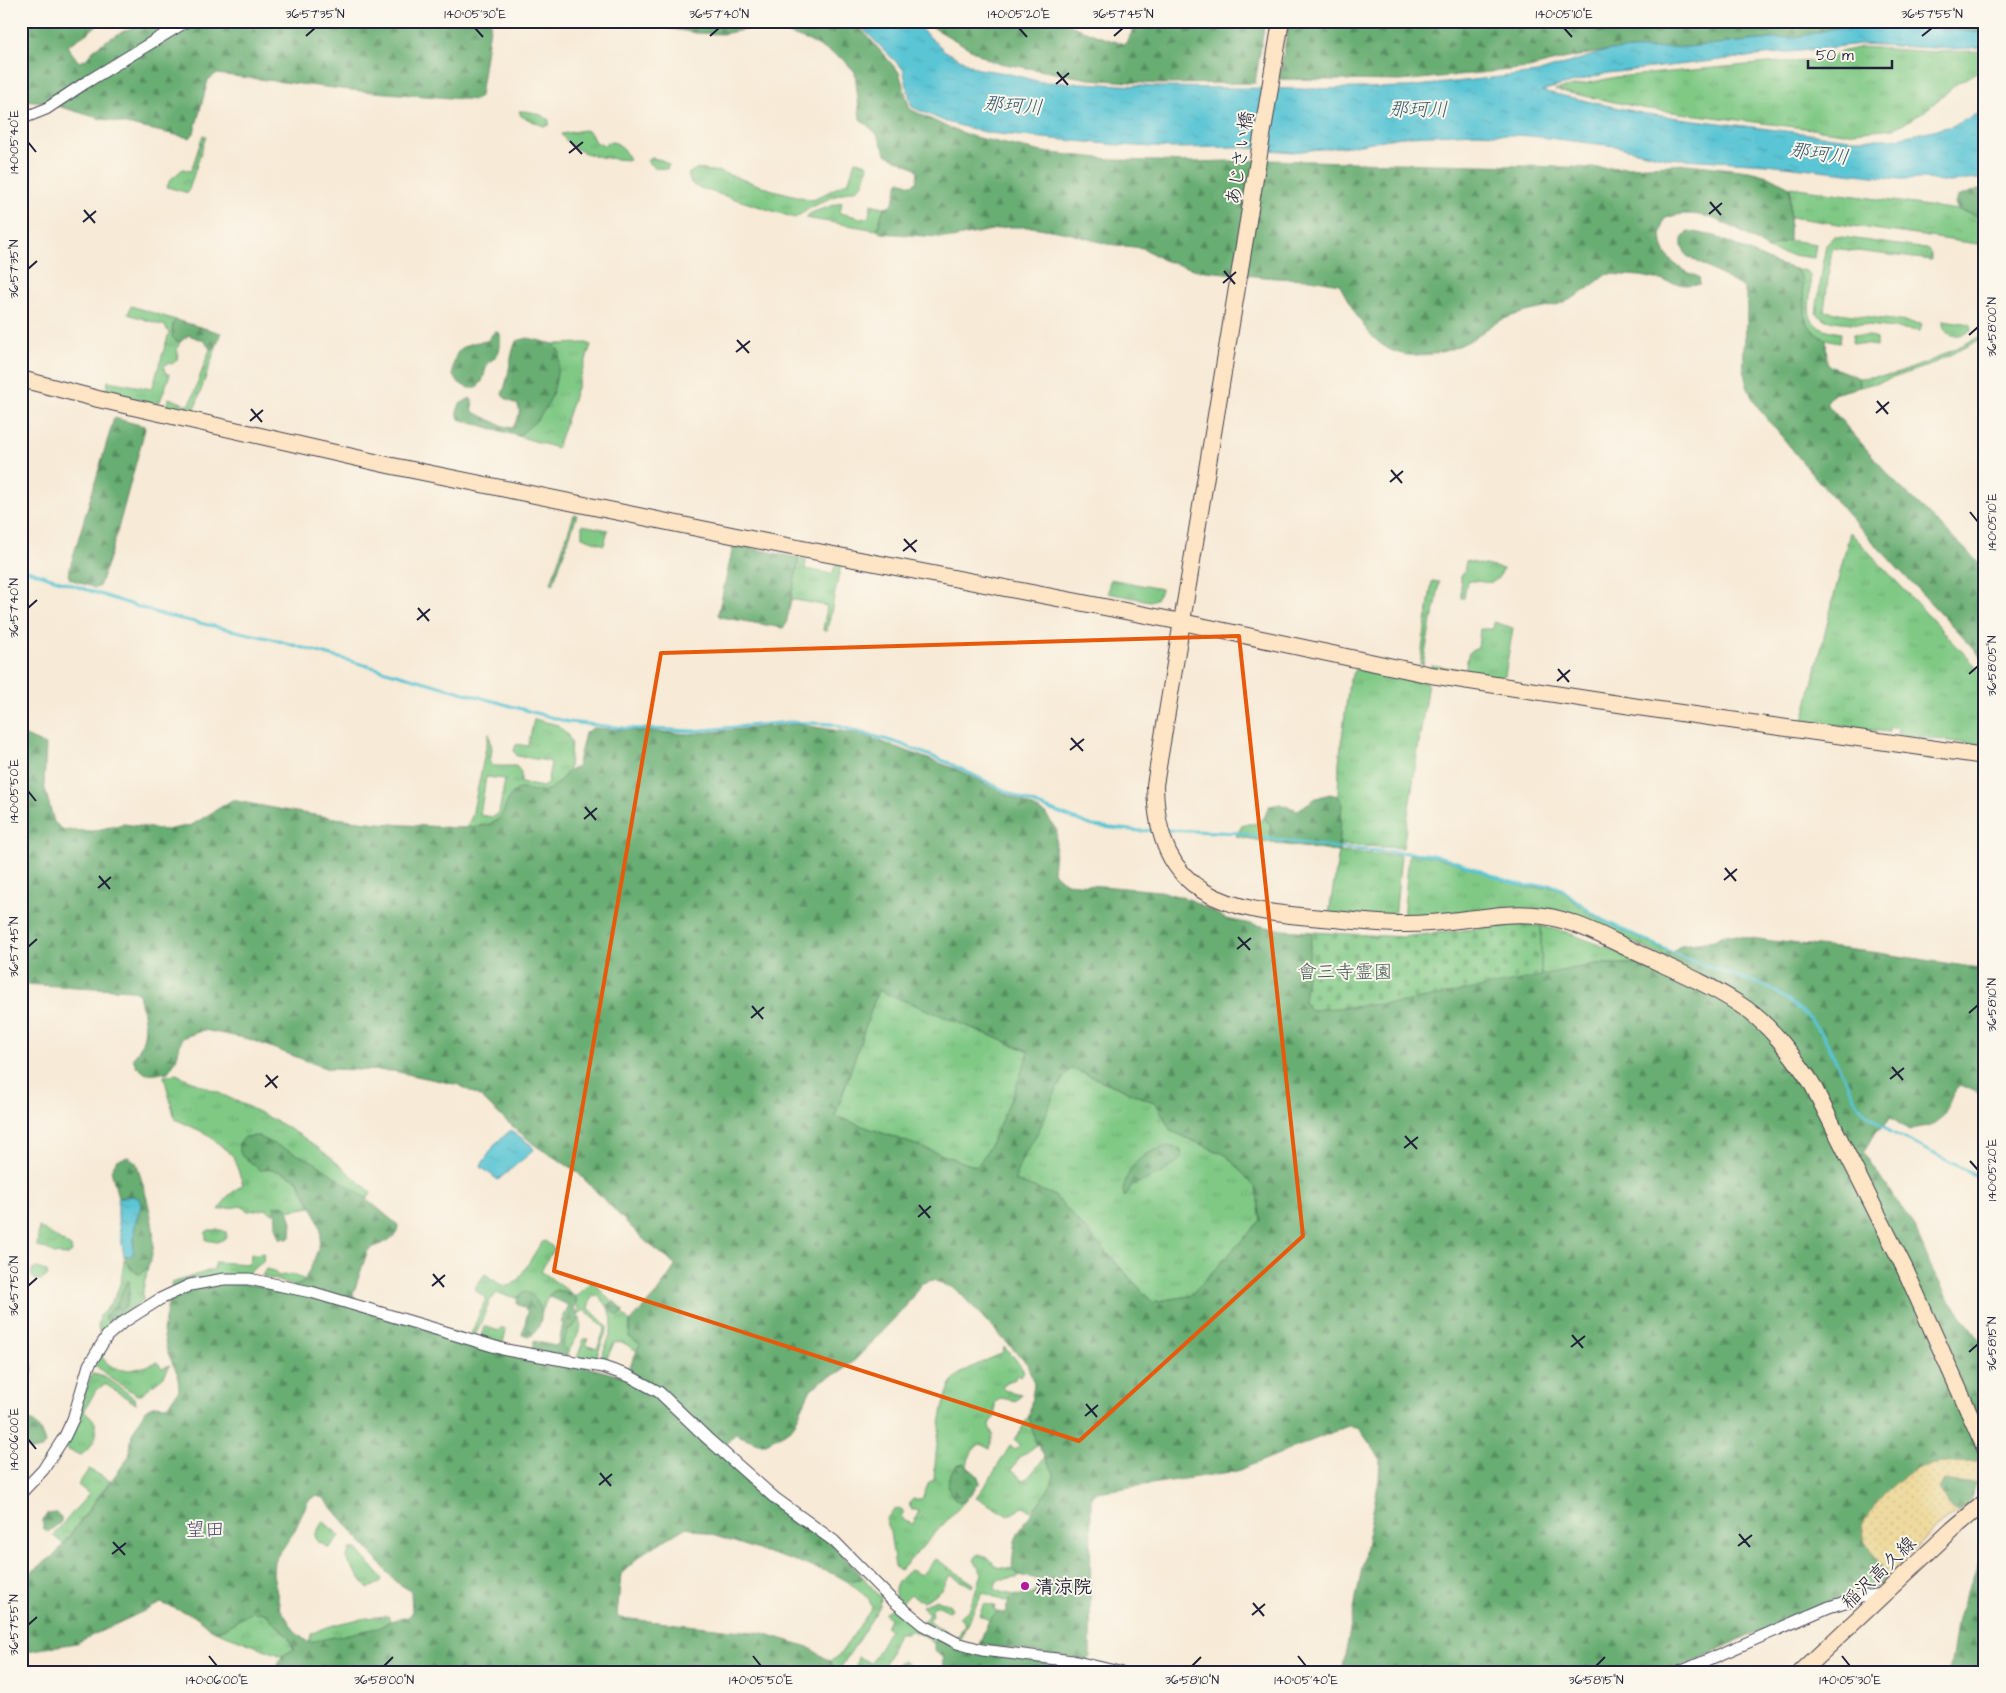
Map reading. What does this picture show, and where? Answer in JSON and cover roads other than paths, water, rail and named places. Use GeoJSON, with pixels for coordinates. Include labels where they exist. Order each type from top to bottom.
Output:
{"type":"FeatureCollection","features":[{"type":"Feature","properties":{"kind":"street"},"geometry":{"type":"LineString","coordinates":[[21,119],[46,109],[187,21]]}},
{"type":"Feature","properties":{"kind":"street","name":"あじさい橋"},"geometry":{"type":"LineString","coordinates":[[1281,21],[1155,785],[1159,828],[1166,850],[1191,882],[1204,892],[1240,908],[1278,914],[1401,924],[1521,914],[1557,919],[1587,929],[1740,1004],[1769,1029],[1792,1054],[1811,1082],[1904,1267],[1985,1448]]}},
{"type":"Feature","properties":{"kind":"street"},"geometry":{"type":"LineString","coordinates":[[21,379],[98,399],[406,468],[756,540],[1182,622],[1433,675],[1638,707],[1985,756]]}},
{"type":"Feature","properties":{"kind":"street"},"geometry":{"type":"LineString","coordinates":[[21,1492],[43,1470],[65,1436],[73,1419],[89,1365],[107,1336],[122,1323],[160,1299],[190,1285],[224,1278],[249,1279],[311,1292],[506,1350],[603,1367],[629,1376],[659,1392],[707,1438],[776,1499],[834,1541],[890,1598],[923,1625],[957,1643],[982,1650],[1072,1661],[1118,1672]]}},
{"type":"Feature","properties":{"kind":"street","name":"稲沢高久線"},"geometry":{"type":"LineString","coordinates":[[1801,1672],[1953,1529],[1985,1502]]}},
{"type":"Feature","properties":{"kind":"street"},"geometry":{"type":"LineString","coordinates":[[1680,1672],[1829,1607],[1861,1597],[1884,1594]]}},
{"type":"Feature","properties":{"kind":"water","name":"那珂川"},"geometry":{"type":"Polygon","coordinates":[[[855,21],[912,21],[945,51],[978,69],[1006,73],[1041,82],[1159,87],[1309,89],[1409,87],[1537,73],[1609,50],[1687,47],[1802,36],[1861,22],[1985,33],[1985,47],[1952,49],[1860,44],[1608,73],[1541,91],[1646,114],[1850,139],[1892,139],[1952,126],[1985,110],[1985,178],[1949,182],[1927,179],[1900,179],[1767,164],[1667,158],[1615,146],[1531,136],[1478,133],[1407,136],[1349,146],[1292,152],[1238,147],[1171,148],[1119,145],[989,133],[946,122],[912,107],[903,69],[855,21]]]}},
{"type":"Feature","properties":{"kind":"water"},"geometry":{"type":"Polygon","coordinates":[[[511,1130],[531,1145],[534,1150],[498,1180],[481,1167],[496,1143],[511,1130]]]}},
{"type":"Feature","properties":{"kind":"water"},"geometry":{"type":"Polygon","coordinates":[[[132,1196],[139,1198],[141,1205],[135,1224],[133,1255],[124,1256],[118,1219],[118,1198],[132,1196]]]}},
{"type":"Feature","properties":{"kind":"waterway"},"geometry":{"type":"LineString","coordinates":[[21,568],[163,615],[268,638],[568,722],[624,728],[694,731],[789,722],[831,724],[898,743],[949,763],[1022,799],[1093,826],[1140,831],[1156,830]]}},
{"type":"Feature","properties":{"kind":"waterway"},"geometry":{"type":"LineString","coordinates":[[1167,830],[1241,833],[1263,838],[1347,849],[1426,854],[1446,858],[1507,881],[1527,886],[1551,885],[1562,889],[1589,911],[1607,922],[1684,958],[1766,986],[1787,999],[1809,1018],[1824,1037],[1857,1103],[1868,1115],[1891,1132],[1985,1180]]}},
{"type":"Feature","properties":{"kind":"place","name":"清涼院"},"geometry":{"type":"Point","coordinates":[1025,1586]}},
{"type":"Feature","properties":{"kind":"district","name":"望田"},"geometry":{"type":"Point","coordinates":[205,1529]}},
{"type":"Feature","properties":{"kind":"park label","name":"會三寺霊園"},"geometry":{"type":"Point","coordinates":[1345,971]}}]}
